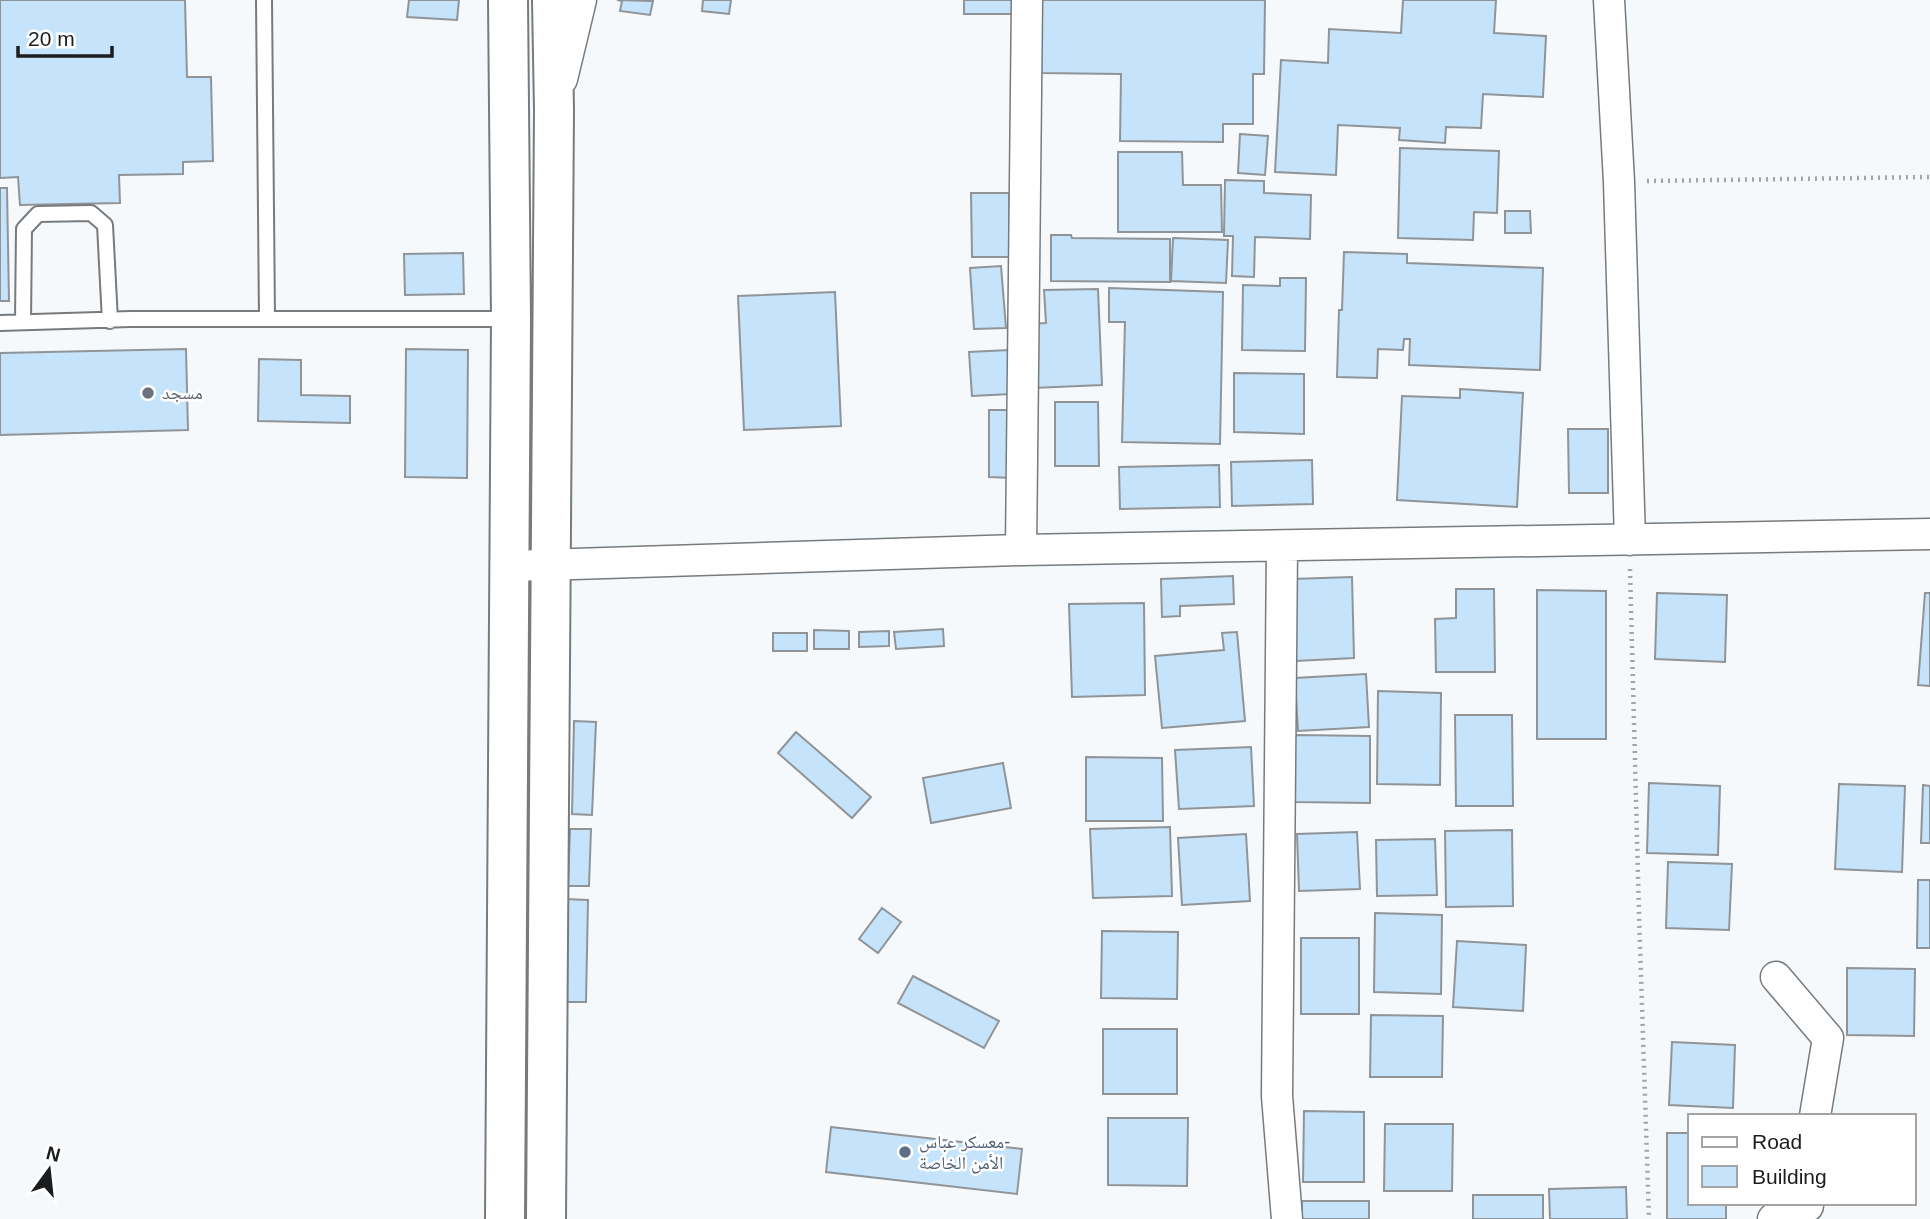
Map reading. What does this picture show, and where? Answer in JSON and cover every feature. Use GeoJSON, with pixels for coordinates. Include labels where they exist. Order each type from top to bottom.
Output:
{"type":"FeatureCollection","features":[{"type":"Feature","properties":{"kind":"main road"},"geometry":{"type":"LineString","coordinates":[[505,1219],[511,319],[508,0]]}},
{"type":"Feature","properties":{"kind":"main road"},"geometry":{"type":"LineString","coordinates":[[546,1219],[554,110],[552,0]]}},
{"type":"Feature","properties":{"kind":"street"},"geometry":{"type":"LineString","coordinates":[[554,110],[581,0]]}},
{"type":"Feature","properties":{"kind":"street"},"geometry":{"type":"LineString","coordinates":[[1021,550],[1027,0]]}},
{"type":"Feature","properties":{"kind":"street"},"geometry":{"type":"LineString","coordinates":[[1608,0],[1619,182],[1630,540]]}},
{"type":"Feature","properties":{"kind":"street"},"geometry":{"type":"LineString","coordinates":[[510,566],[1021,550],[1930,534]]}},
{"type":"Feature","properties":{"kind":"street"},"geometry":{"type":"LineString","coordinates":[[1282,546],[1277,1096],[1287,1219]]}},
{"type":"Feature","properties":{"kind":"street"},"geometry":{"type":"LineString","coordinates":[[1776,977],[1828,1038],[1815,1114]]}},
{"type":"Feature","properties":{"kind":"street"},"geometry":{"type":"LineString","coordinates":[[1773,1219],[1808,1205]]}},
{"type":"Feature","properties":{"kind":"lane"},"geometry":{"type":"LineString","coordinates":[[264,0],[267,319]]}},
{"type":"Feature","properties":{"kind":"lane"},"geometry":{"type":"LineString","coordinates":[[23,322],[24,229],[38,214],[91,213],[105,225],[110,321]]}},
{"type":"Feature","properties":{"kind":"lane"},"geometry":{"type":"LineString","coordinates":[[0,323],[511,319]]}},
{"type":"Feature","properties":{"kind":"path"},"geometry":{"type":"LineString","coordinates":[[1619,182],[1930,177]]}},
{"type":"Feature","properties":{"kind":"path"},"geometry":{"type":"LineString","coordinates":[[1630,540],[1649,1219]]}},
{"type":"Feature","properties":{"kind":"building"},"geometry":{"type":"Polygon","coordinates":[[[0,0],[185,0],[187,77],[211,77],[213,161],[183,162],[183,174],[119,175],[120,203],[20,205],[18,177],[0,178],[0,0]]]}},
{"type":"Feature","properties":{"kind":"building"},"geometry":{"type":"Polygon","coordinates":[[[409,0],[459,0],[457,20],[407,17],[409,0]]]}},
{"type":"Feature","properties":{"kind":"building"},"geometry":{"type":"Polygon","coordinates":[[[617,0],[653,1],[650,15],[620,11],[622,1],[617,0]]]}},
{"type":"Feature","properties":{"kind":"building"},"geometry":{"type":"Polygon","coordinates":[[[703,0],[731,0],[729,14],[702,11],[703,0]]]}},
{"type":"Feature","properties":{"kind":"building"},"geometry":{"type":"Polygon","coordinates":[[[964,0],[1016,0],[1017,14],[964,14],[964,0]]]}},
{"type":"Feature","properties":{"kind":"building"},"geometry":{"type":"Polygon","coordinates":[[[1042,0],[1265,0],[1264,74],[1253,74],[1253,124],[1223,124],[1223,142],[1120,141],[1121,74],[1041,73],[1042,0]]]}},
{"type":"Feature","properties":{"kind":"building"},"geometry":{"type":"Polygon","coordinates":[[[1403,0],[1496,0],[1494,33],[1546,36],[1543,97],[1483,94],[1481,128],[1446,127],[1445,143],[1399,140],[1400,128],[1338,125],[1336,175],[1275,172],[1281,60],[1328,63],[1329,29],[1401,33],[1403,0]]]}},
{"type":"Feature","properties":{"kind":"building"},"geometry":{"type":"Polygon","coordinates":[[[1240,134],[1268,136],[1265,175],[1238,173],[1240,134]]]}},
{"type":"Feature","properties":{"kind":"building"},"geometry":{"type":"Polygon","coordinates":[[[1400,148],[1499,151],[1497,213],[1474,212],[1473,240],[1398,238],[1400,148]]]}},
{"type":"Feature","properties":{"kind":"building"},"geometry":{"type":"Polygon","coordinates":[[[1118,152],[1182,152],[1183,185],[1221,185],[1222,232],[1118,232],[1118,152]]]}},
{"type":"Feature","properties":{"kind":"building"},"geometry":{"type":"Polygon","coordinates":[[[1225,180],[1264,181],[1264,193],[1311,195],[1310,239],[1255,237],[1254,277],[1232,276],[1233,236],[1224,236],[1225,180]]]}},
{"type":"Feature","properties":{"kind":"building"},"geometry":{"type":"Polygon","coordinates":[[[0,188],[7,188],[9,301],[0,301],[0,188]]]}},
{"type":"Feature","properties":{"kind":"building"},"geometry":{"type":"Polygon","coordinates":[[[971,193],[1009,193],[1010,257],[972,257],[971,193]]]}},
{"type":"Feature","properties":{"kind":"building"},"geometry":{"type":"Polygon","coordinates":[[[1505,211],[1530,211],[1531,233],[1505,233],[1505,211]]]}},
{"type":"Feature","properties":{"kind":"building"},"geometry":{"type":"Polygon","coordinates":[[[1051,235],[1071,235],[1072,238],[1170,239],[1170,282],[1051,281],[1051,235]]]}},
{"type":"Feature","properties":{"kind":"building"},"geometry":{"type":"Polygon","coordinates":[[[1173,238],[1228,240],[1226,283],[1171,281],[1173,238]]]}},
{"type":"Feature","properties":{"kind":"building"},"geometry":{"type":"Polygon","coordinates":[[[1344,252],[1407,254],[1407,263],[1543,268],[1540,370],[1409,365],[1410,339],[1404,339],[1403,350],[1378,349],[1377,378],[1337,377],[1344,252]]]}},
{"type":"Feature","properties":{"kind":"building"},"geometry":{"type":"Polygon","coordinates":[[[463,253],[464,294],[405,295],[404,254],[463,253]]]}},
{"type":"Feature","properties":{"kind":"building"},"geometry":{"type":"Polygon","coordinates":[[[1001,266],[1006,328],[974,329],[970,268],[1001,266]]]}},
{"type":"Feature","properties":{"kind":"building"},"geometry":{"type":"Polygon","coordinates":[[[1280,278],[1306,278],[1305,351],[1242,350],[1243,285],[1280,286],[1280,278]]]}},
{"type":"Feature","properties":{"kind":"building"},"geometry":{"type":"Polygon","coordinates":[[[1109,288],[1223,292],[1220,444],[1122,442],[1125,322],[1109,322],[1109,288]]]}},
{"type":"Feature","properties":{"kind":"building"},"geometry":{"type":"Polygon","coordinates":[[[1098,289],[1102,385],[1033,388],[1030,324],[1046,323],[1044,290],[1098,289]]]}},
{"type":"Feature","properties":{"kind":"building"},"geometry":{"type":"Polygon","coordinates":[[[835,292],[841,426],[744,430],[738,296],[835,292]]]}},
{"type":"Feature","properties":{"kind":"building"},"geometry":{"type":"Polygon","coordinates":[[[186,349],[188,430],[0,435],[0,353],[186,349]]]}},
{"type":"Feature","properties":{"kind":"building"},"geometry":{"type":"Polygon","coordinates":[[[406,349],[468,350],[467,478],[405,477],[406,349]]]}},
{"type":"Feature","properties":{"kind":"building"},"geometry":{"type":"Polygon","coordinates":[[[1009,350],[1011,394],[972,396],[969,352],[1009,350]]]}},
{"type":"Feature","properties":{"kind":"building"},"geometry":{"type":"Polygon","coordinates":[[[259,359],[301,360],[301,395],[350,396],[350,423],[258,421],[259,359]]]}},
{"type":"Feature","properties":{"kind":"building"},"geometry":{"type":"Polygon","coordinates":[[[1234,373],[1304,374],[1304,434],[1234,432],[1234,373]]]}},
{"type":"Feature","properties":{"kind":"building"},"geometry":{"type":"Polygon","coordinates":[[[1460,389],[1523,393],[1517,507],[1397,500],[1402,396],[1460,398],[1460,389]]]}},
{"type":"Feature","properties":{"kind":"building"},"geometry":{"type":"Polygon","coordinates":[[[1055,402],[1098,402],[1099,466],[1055,466],[1055,402]]]}},
{"type":"Feature","properties":{"kind":"building"},"geometry":{"type":"Polygon","coordinates":[[[989,410],[1013,410],[1013,478],[989,477],[989,410]]]}},
{"type":"Feature","properties":{"kind":"building"},"geometry":{"type":"Polygon","coordinates":[[[1568,429],[1608,429],[1608,493],[1569,493],[1568,429]]]}},
{"type":"Feature","properties":{"kind":"building"},"geometry":{"type":"Polygon","coordinates":[[[1312,460],[1313,504],[1232,506],[1231,462],[1312,460]]]}},
{"type":"Feature","properties":{"kind":"building"},"geometry":{"type":"Polygon","coordinates":[[[1219,465],[1220,507],[1120,509],[1119,467],[1219,465]]]}},
{"type":"Feature","properties":{"kind":"building"},"geometry":{"type":"Polygon","coordinates":[[[1233,576],[1234,604],[1180,606],[1180,616],[1162,617],[1161,579],[1233,576]]]}},
{"type":"Feature","properties":{"kind":"building"},"geometry":{"type":"Polygon","coordinates":[[[1352,577],[1354,658],[1296,661],[1292,579],[1352,577]]]}},
{"type":"Feature","properties":{"kind":"building"},"geometry":{"type":"Polygon","coordinates":[[[1456,589],[1494,589],[1495,672],[1436,672],[1435,619],[1456,618],[1456,589]]]}},
{"type":"Feature","properties":{"kind":"building"},"geometry":{"type":"Polygon","coordinates":[[[1537,590],[1606,591],[1606,739],[1537,739],[1537,590]]]}},
{"type":"Feature","properties":{"kind":"building"},"geometry":{"type":"Polygon","coordinates":[[[1657,593],[1727,595],[1725,662],[1655,659],[1657,593]]]}},
{"type":"Feature","properties":{"kind":"building"},"geometry":{"type":"Polygon","coordinates":[[[1925,593],[1930,593],[1930,686],[1918,685],[1925,593]]]}},
{"type":"Feature","properties":{"kind":"building"},"geometry":{"type":"Polygon","coordinates":[[[1144,603],[1145,695],[1072,697],[1069,604],[1144,603]]]}},
{"type":"Feature","properties":{"kind":"building"},"geometry":{"type":"Polygon","coordinates":[[[943,629],[944,646],[896,649],[894,632],[943,629]]]}},
{"type":"Feature","properties":{"kind":"building"},"geometry":{"type":"Polygon","coordinates":[[[814,630],[849,631],[849,649],[814,649],[814,630]]]}},
{"type":"Feature","properties":{"kind":"building"},"geometry":{"type":"Polygon","coordinates":[[[889,631],[889,646],[859,647],[859,632],[889,631]]]}},
{"type":"Feature","properties":{"kind":"building"},"geometry":{"type":"Polygon","coordinates":[[[1237,632],[1245,721],[1162,728],[1155,656],[1224,650],[1222,633],[1237,632]]]}},
{"type":"Feature","properties":{"kind":"building"},"geometry":{"type":"Polygon","coordinates":[[[773,633],[807,633],[807,651],[773,651],[773,633]]]}},
{"type":"Feature","properties":{"kind":"building"},"geometry":{"type":"Polygon","coordinates":[[[1366,674],[1369,727],[1298,731],[1295,678],[1366,674]]]}},
{"type":"Feature","properties":{"kind":"building"},"geometry":{"type":"Polygon","coordinates":[[[1378,691],[1441,693],[1440,785],[1377,784],[1378,691]]]}},
{"type":"Feature","properties":{"kind":"building"},"geometry":{"type":"Polygon","coordinates":[[[1455,715],[1512,715],[1513,806],[1456,806],[1455,715]]]}},
{"type":"Feature","properties":{"kind":"building"},"geometry":{"type":"Polygon","coordinates":[[[574,721],[596,722],[592,815],[572,814],[574,721]]]}},
{"type":"Feature","properties":{"kind":"building"},"geometry":{"type":"Polygon","coordinates":[[[796,732],[871,797],[852,818],[778,753],[796,732]]]}},
{"type":"Feature","properties":{"kind":"building"},"geometry":{"type":"Polygon","coordinates":[[[1295,735],[1370,736],[1370,803],[1294,802],[1295,735]]]}},
{"type":"Feature","properties":{"kind":"building"},"geometry":{"type":"Polygon","coordinates":[[[1251,747],[1254,806],[1179,809],[1175,750],[1251,747]]]}},
{"type":"Feature","properties":{"kind":"building"},"geometry":{"type":"Polygon","coordinates":[[[1086,757],[1162,758],[1163,821],[1086,821],[1086,757]]]}},
{"type":"Feature","properties":{"kind":"building"},"geometry":{"type":"Polygon","coordinates":[[[1003,763],[1011,808],[931,823],[923,778],[1003,763]]]}},
{"type":"Feature","properties":{"kind":"building"},"geometry":{"type":"Polygon","coordinates":[[[1649,783],[1720,786],[1718,855],[1647,853],[1649,783]]]}},
{"type":"Feature","properties":{"kind":"building"},"geometry":{"type":"Polygon","coordinates":[[[1839,784],[1905,786],[1902,872],[1835,869],[1839,784]]]}},
{"type":"Feature","properties":{"kind":"building"},"geometry":{"type":"Polygon","coordinates":[[[1923,785],[1930,786],[1930,843],[1921,843],[1923,785]]]}},
{"type":"Feature","properties":{"kind":"building"},"geometry":{"type":"Polygon","coordinates":[[[1170,827],[1172,896],[1093,898],[1090,829],[1170,827]]]}},
{"type":"Feature","properties":{"kind":"building"},"geometry":{"type":"Polygon","coordinates":[[[570,829],[591,829],[589,886],[568,886],[570,829]]]}},
{"type":"Feature","properties":{"kind":"building"},"geometry":{"type":"Polygon","coordinates":[[[1512,830],[1513,906],[1446,907],[1445,831],[1512,830]]]}},
{"type":"Feature","properties":{"kind":"building"},"geometry":{"type":"Polygon","coordinates":[[[1357,832],[1360,889],[1299,891],[1297,834],[1357,832]]]}},
{"type":"Feature","properties":{"kind":"building"},"geometry":{"type":"Polygon","coordinates":[[[1246,834],[1250,901],[1182,905],[1178,838],[1246,834]]]}},
{"type":"Feature","properties":{"kind":"building"},"geometry":{"type":"Polygon","coordinates":[[[1435,839],[1437,895],[1377,896],[1376,840],[1435,839]]]}},
{"type":"Feature","properties":{"kind":"building"},"geometry":{"type":"Polygon","coordinates":[[[1668,862],[1732,864],[1729,930],[1666,928],[1668,862]]]}},
{"type":"Feature","properties":{"kind":"building"},"geometry":{"type":"Polygon","coordinates":[[[1918,880],[1930,880],[1930,948],[1917,948],[1918,880]]]}},
{"type":"Feature","properties":{"kind":"building"},"geometry":{"type":"Polygon","coordinates":[[[565,899],[588,900],[586,1002],[564,1002],[565,899]]]}},
{"type":"Feature","properties":{"kind":"building"},"geometry":{"type":"Polygon","coordinates":[[[882,908],[901,922],[878,953],[859,939],[882,908]]]}},
{"type":"Feature","properties":{"kind":"building"},"geometry":{"type":"Polygon","coordinates":[[[1375,913],[1442,915],[1441,994],[1374,992],[1375,913]]]}},
{"type":"Feature","properties":{"kind":"building"},"geometry":{"type":"Polygon","coordinates":[[[1102,931],[1178,932],[1177,999],[1101,998],[1102,931]]]}},
{"type":"Feature","properties":{"kind":"building"},"geometry":{"type":"Polygon","coordinates":[[[1301,938],[1359,938],[1359,1014],[1301,1014],[1301,938]]]}},
{"type":"Feature","properties":{"kind":"building"},"geometry":{"type":"Polygon","coordinates":[[[1457,941],[1526,945],[1523,1011],[1453,1007],[1457,941]]]}},
{"type":"Feature","properties":{"kind":"building"},"geometry":{"type":"Polygon","coordinates":[[[1847,968],[1915,969],[1914,1036],[1847,1035],[1847,968]]]}},
{"type":"Feature","properties":{"kind":"building"},"geometry":{"type":"Polygon","coordinates":[[[913,976],[999,1021],[984,1048],[898,1003],[913,976]]]}},
{"type":"Feature","properties":{"kind":"building"},"geometry":{"type":"Polygon","coordinates":[[[1371,1015],[1443,1016],[1442,1077],[1370,1077],[1371,1015]]]}},
{"type":"Feature","properties":{"kind":"building"},"geometry":{"type":"Polygon","coordinates":[[[1103,1029],[1177,1029],[1177,1094],[1103,1094],[1103,1029]]]}},
{"type":"Feature","properties":{"kind":"building"},"geometry":{"type":"Polygon","coordinates":[[[1672,1042],[1735,1045],[1733,1108],[1669,1105],[1672,1042]]]}},
{"type":"Feature","properties":{"kind":"building"},"geometry":{"type":"Polygon","coordinates":[[[1304,1111],[1364,1112],[1364,1182],[1303,1182],[1304,1111]]]}},
{"type":"Feature","properties":{"kind":"building"},"geometry":{"type":"Polygon","coordinates":[[[1108,1118],[1188,1118],[1187,1186],[1108,1185],[1108,1118]]]}},
{"type":"Feature","properties":{"kind":"building"},"geometry":{"type":"Polygon","coordinates":[[[1385,1124],[1453,1124],[1452,1191],[1384,1191],[1385,1124]]]}},
{"type":"Feature","properties":{"kind":"building"},"geometry":{"type":"Polygon","coordinates":[[[831,1127],[1022,1149],[1017,1194],[826,1172],[831,1127]]]}},
{"type":"Feature","properties":{"kind":"building"},"geometry":{"type":"Polygon","coordinates":[[[1667,1133],[1688,1133],[1688,1205],[1726,1205],[1726,1219],[1667,1219],[1667,1133]]]}},
{"type":"Feature","properties":{"kind":"building"},"geometry":{"type":"Polygon","coordinates":[[[1626,1187],[1627,1219],[1550,1219],[1549,1189],[1626,1187]]]}},
{"type":"Feature","properties":{"kind":"building"},"geometry":{"type":"Polygon","coordinates":[[[1473,1195],[1543,1195],[1543,1219],[1473,1219],[1473,1195]]]}},
{"type":"Feature","properties":{"kind":"building"},"geometry":{"type":"Polygon","coordinates":[[[1302,1201],[1369,1201],[1369,1219],[1302,1219],[1302,1201]]]}},
{"type":"Feature","properties":{"kind":"place","name":"مسجد"},"geometry":{"type":"Point","coordinates":[148,393]}},
{"type":"Feature","properties":{"kind":"place","name":"معسكر عباس- الأمن الخاصة"},"geometry":{"type":"Point","coordinates":[905,1152]}}]}
